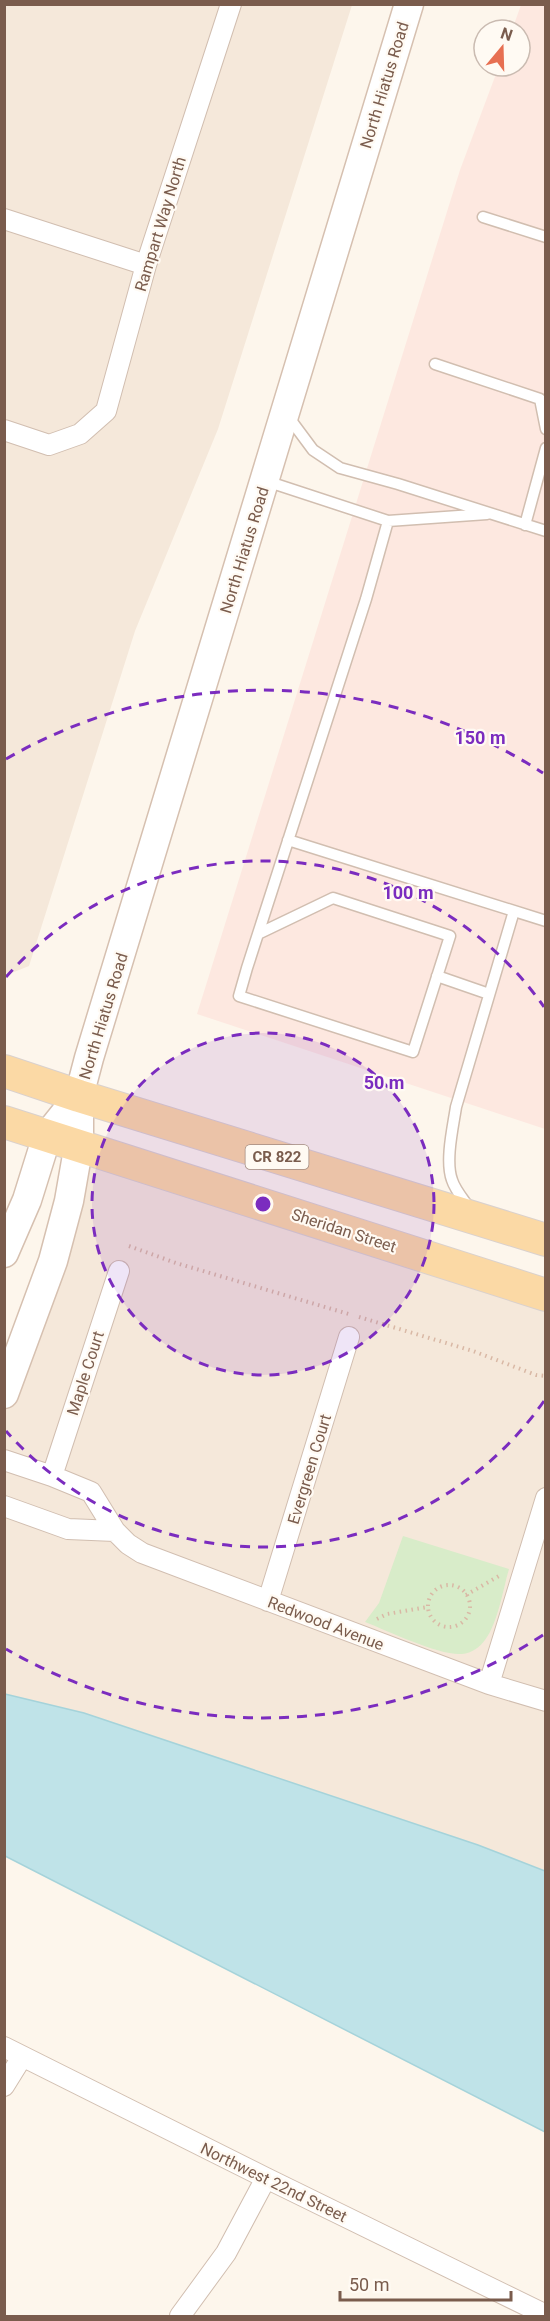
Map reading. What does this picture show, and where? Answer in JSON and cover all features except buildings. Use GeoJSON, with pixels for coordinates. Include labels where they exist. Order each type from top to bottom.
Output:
{"type":"FeatureCollection","features":[{"type":"Feature","properties":{"kind":"main road","name":"CR 822"},"geometry":{"type":"LineString","coordinates":[[4,1071],[546,1240]]}},
{"type":"Feature","properties":{"kind":"main road","name":"Sheridan Street"},"geometry":{"type":"LineString","coordinates":[[4,1122],[79,1144],[546,1295]]}},
{"type":"Feature","properties":{"kind":"street","name":"Rampart Way North"},"geometry":{"type":"LineString","coordinates":[[4,430],[49,445],[80,434],[106,411],[146,265],[231,4]]}},
{"type":"Feature","properties":{"kind":"street","name":"North Hiatus Road"},"geometry":{"type":"LineString","coordinates":[[4,1394],[53,1261],[70,1198],[79,1144],[79,1096],[89,1058],[409,4]]}},
{"type":"Feature","properties":{"kind":"street"},"geometry":{"type":"LineString","coordinates":[[4,219],[146,265]]}},
{"type":"Feature","properties":{"kind":"street","name":"North Hiatus Road"},"geometry":{"type":"LineString","coordinates":[[6,1240],[27,1200],[47,1136],[79,1096]]}},
{"type":"Feature","properties":{"kind":"street","name":"Maple Court"},"geometry":{"type":"LineString","coordinates":[[52,1476],[119,1271]]}},
{"type":"Feature","properties":{"kind":"street","name":"Evergreen Court"},"geometry":{"type":"LineString","coordinates":[[268,1601],[350,1336]]}},
{"type":"Feature","properties":{"kind":"street","name":"Redwood Avenue"},"geometry":{"type":"LineString","coordinates":[[4,1460],[91,1492],[115,1531],[128,1544],[142,1553],[489,1684],[546,1701]]}},
{"type":"Feature","properties":{"kind":"street"},"geometry":{"type":"LineString","coordinates":[[489,1684],[546,1498]]}},
{"type":"Feature","properties":{"kind":"street"},"geometry":{"type":"LineString","coordinates":[[4,1506],[68,1529],[115,1531]]}},
{"type":"Feature","properties":{"kind":"street","name":"Northwest 22nd Street"},"geometry":{"type":"LineString","coordinates":[[4,2047],[546,2315]]}},
{"type":"Feature","properties":{"kind":"street"},"geometry":{"type":"LineString","coordinates":[[4,2086],[22,2057]]}},
{"type":"Feature","properties":{"kind":"street"},"geometry":{"type":"LineString","coordinates":[[180,2316],[226,2253],[266,2178]]}},
{"type":"Feature","properties":{"kind":"lane"},"geometry":{"type":"LineString","coordinates":[[483,218],[546,237]]}},
{"type":"Feature","properties":{"kind":"lane"},"geometry":{"type":"LineString","coordinates":[[435,364],[540,399],[546,429]]}},
{"type":"Feature","properties":{"kind":"lane"},"geometry":{"type":"LineString","coordinates":[[286,413],[314,450],[340,468],[546,531]]}},
{"type":"Feature","properties":{"kind":"lane"},"geometry":{"type":"LineString","coordinates":[[525,525],[546,448]]}},
{"type":"Feature","properties":{"kind":"lane"},"geometry":{"type":"LineString","coordinates":[[265,481],[388,521],[493,514]]}},
{"type":"Feature","properties":{"kind":"lane"},"geometry":{"type":"LineString","coordinates":[[258,934],[333,898],[450,936],[413,1053],[239,996],[258,934],[288,840],[366,599],[388,521]]}},
{"type":"Feature","properties":{"kind":"lane"},"geometry":{"type":"LineString","coordinates":[[288,840],[546,921]]}},
{"type":"Feature","properties":{"kind":"lane"},"geometry":{"type":"LineString","coordinates":[[476,1218],[452,1181],[450,1170],[452,1138],[456,1107],[514,911]]}},
{"type":"Feature","properties":{"kind":"lane"},"geometry":{"type":"LineString","coordinates":[[437,976],[489,994]]}},
{"type":"Feature","properties":{"kind":"path"},"geometry":{"type":"LineString","coordinates":[[129,1246],[176,1263],[473,1351],[546,1376]]}},
{"type":"Feature","properties":{"kind":"path"},"geometry":{"type":"LineString","coordinates":[[466,1595],[526,1562]]}},
{"type":"Feature","properties":{"kind":"path"},"geometry":{"type":"LineString","coordinates":[[454,1585],[466,1595],[468,1602],[466,1616],[456,1626],[442,1627],[436,1623],[429,1608],[433,1596],[441,1586],[454,1585]]}},
{"type":"Feature","properties":{"kind":"path"},"geometry":{"type":"LineString","coordinates":[[359,1635],[374,1620],[387,1614],[429,1608]]}},
{"type":"Feature","properties":{"kind":"shaded area"},"geometry":{"type":"Polygon","coordinates":[[[5,5],[352,5],[218,429],[135,631],[29,966],[9,974],[5,972],[5,5]]]}},
{"type":"Feature","properties":{"kind":"shaded area"},"geometry":{"type":"Polygon","coordinates":[[[521,5],[545,5],[545,1129],[197,1014],[460,170],[494,78],[532,78],[532,18],[516,18],[521,5]]]}},
{"type":"Feature","properties":{"kind":"shaded area"},"geometry":{"type":"Polygon","coordinates":[[[79,1144],[545,1294],[545,1871],[478,1845],[84,1713],[5,1694],[4,1394],[79,1144]]]}},
{"type":"Feature","properties":{"kind":"green space"},"geometry":{"type":"Polygon","coordinates":[[[403,1536],[509,1569],[493,1625],[481,1645],[469,1652],[452,1654],[414,1642],[365,1622],[379,1603],[403,1536]]]}},
{"type":"Feature","properties":{"kind":"water"},"geometry":{"type":"Polygon","coordinates":[[[5,1694],[84,1713],[478,1845],[545,1871],[545,2132],[5,1856],[5,1694]]]}}]}
